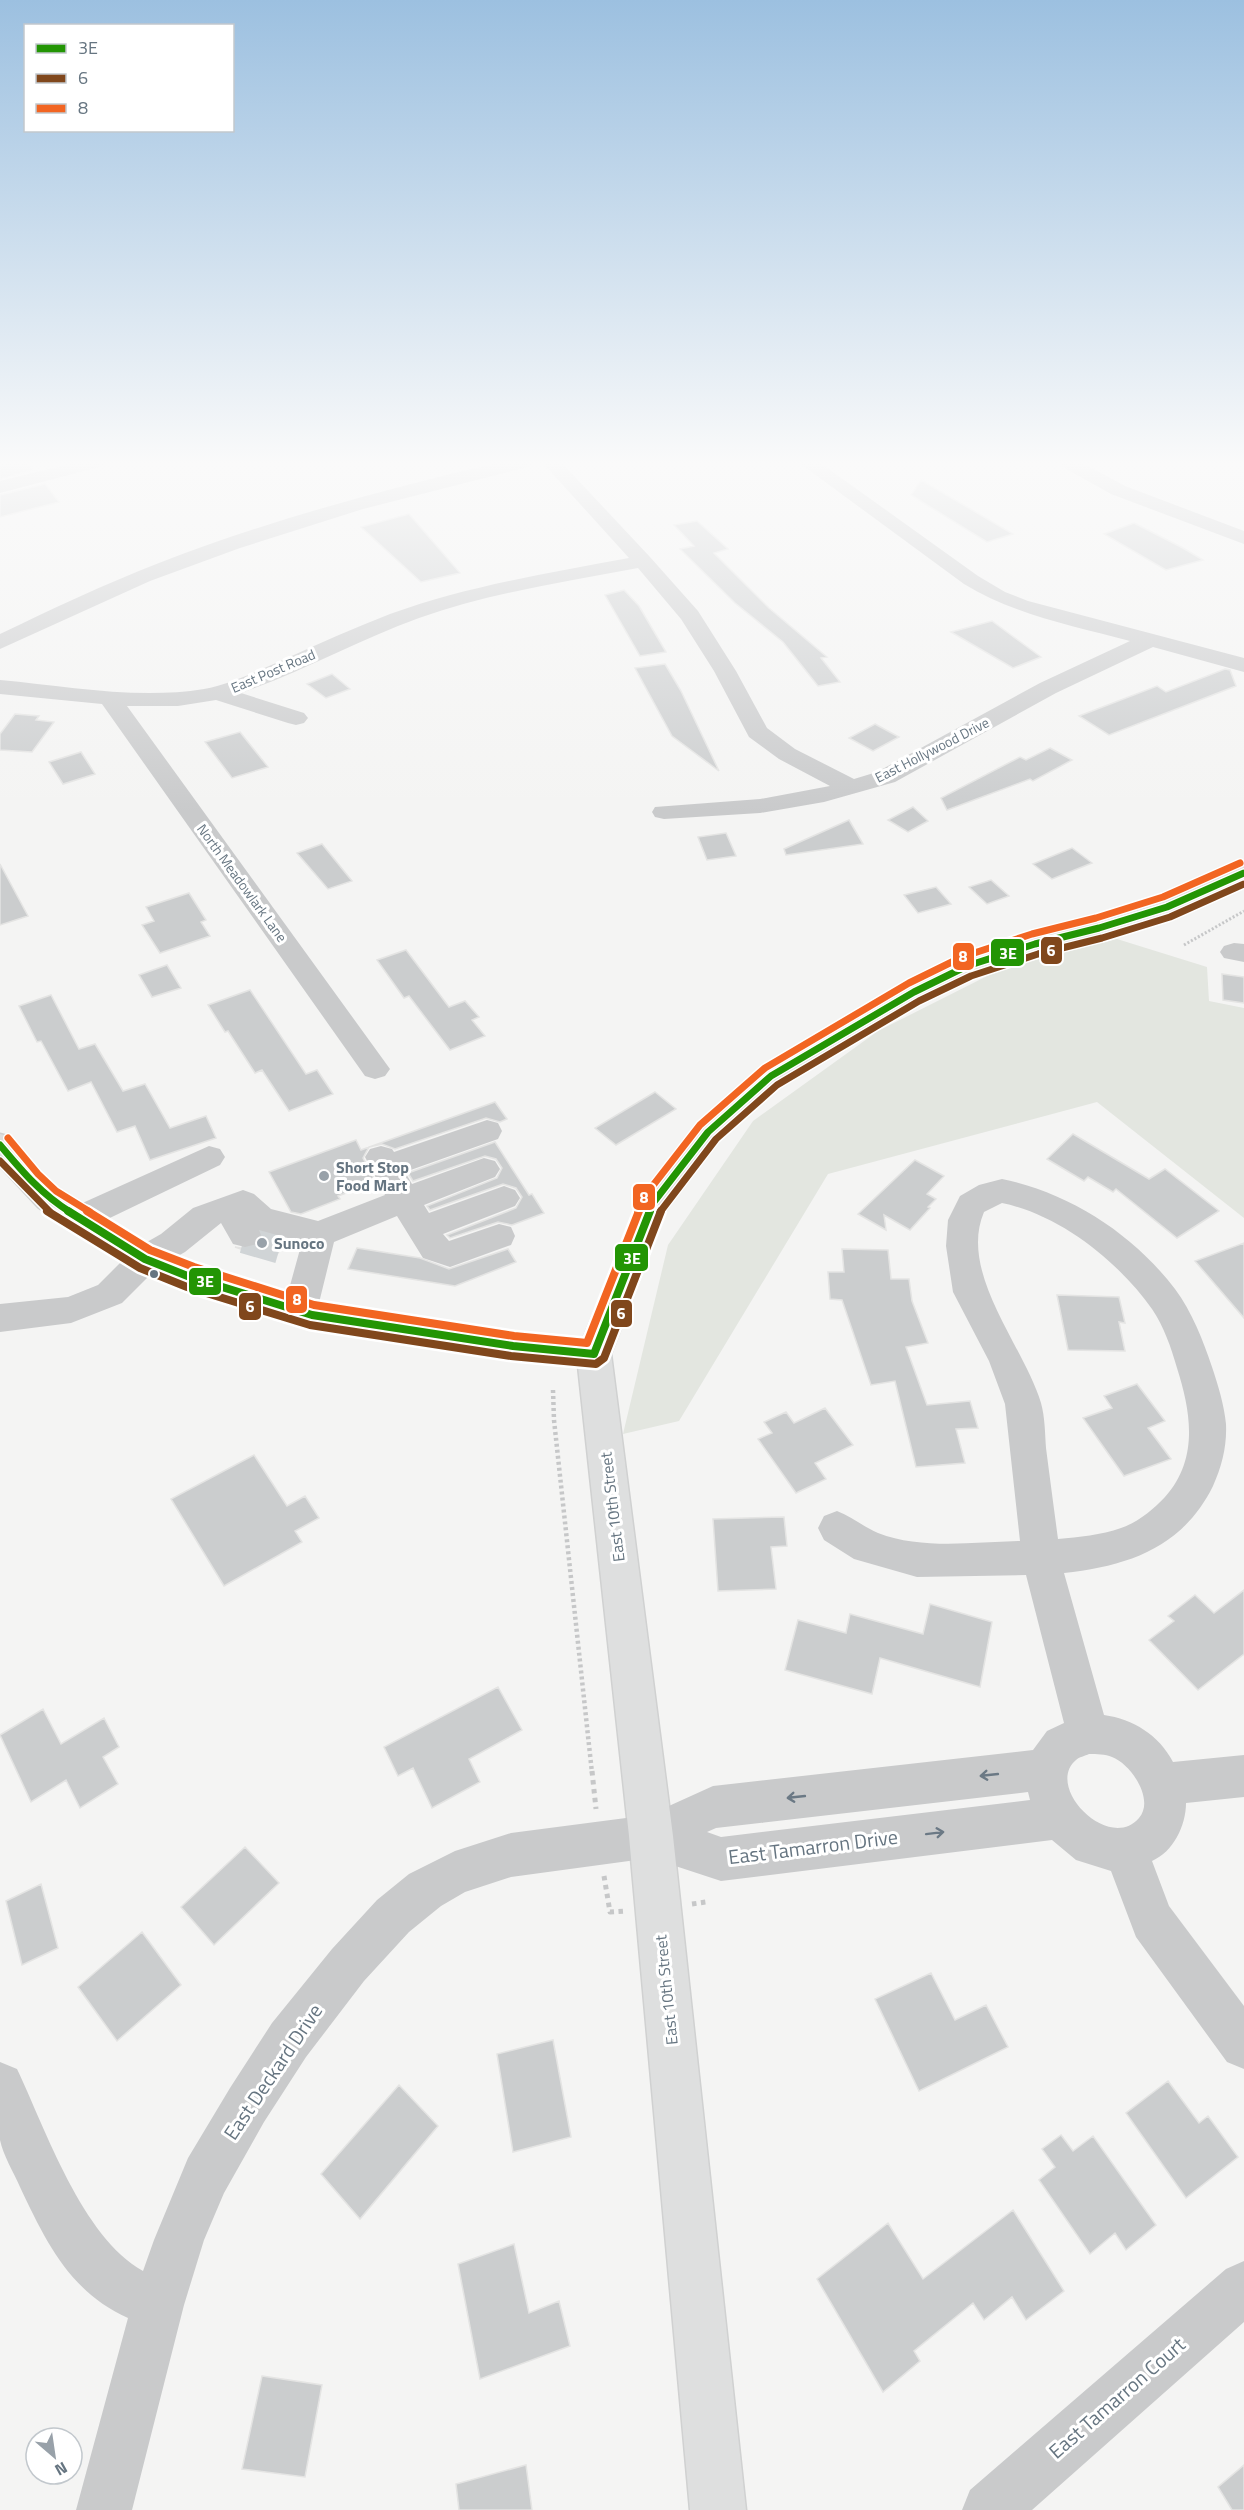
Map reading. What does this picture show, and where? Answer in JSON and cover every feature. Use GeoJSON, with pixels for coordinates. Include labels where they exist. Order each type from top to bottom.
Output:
{"type":"FeatureCollection","features":[{"type":"Feature","properties":{"kind":"main road","name":"East 10th Street"},"geometry":{"type":"LineString","coordinates":[[718,2510],[651,1836],[594,1354],[653,1203],[708,1132],[771,1076],[904,998],[967,966],[1035,944],[1099,928],[1167,907],[1244,873]]}},
{"type":"Feature","properties":{"kind":"main road"},"geometry":{"type":"LineString","coordinates":[[0,1145],[30,1181],[78,1219],[145,1259],[190,1277],[312,1315],[513,1346],[594,1354]]}},
{"type":"Feature","properties":{"kind":"street"},"geometry":{"type":"LineString","coordinates":[[0,642],[138,579]]}},
{"type":"Feature","properties":{"kind":"street","name":"East Post Road"},"geometry":{"type":"LineString","coordinates":[[0,687],[109,698],[167,699],[217,693],[238,687],[339,642],[428,608],[508,587],[549,579]]}},
{"type":"Feature","properties":{"kind":"street"},"geometry":{"type":"LineString","coordinates":[[659,579],[702,634],[758,732],[787,754],[854,788]]}},
{"type":"Feature","properties":{"kind":"street"},"geometry":{"type":"LineString","coordinates":[[971,579],[986,590],[1021,605],[1244,666]]}},
{"type":"Feature","properties":{"kind":"street","name":"East Hollywood Drive"},"geometry":{"type":"LineString","coordinates":[[664,812],[760,806],[854,788],[886,777],[1048,688],[1148,641]]}},
{"type":"Feature","properties":{"kind":"street"},"geometry":{"type":"LineString","coordinates":[[217,693],[296,718]]}},
{"type":"Feature","properties":{"kind":"street","name":"North Meadowlark Lane"},"geometry":{"type":"LineString","coordinates":[[109,698],[375,1069]]}},
{"type":"Feature","properties":{"kind":"street"},"geometry":{"type":"LineString","coordinates":[[486,1131],[384,1162],[404,1200],[435,1249],[450,1254],[500,1236]]}},
{"type":"Feature","properties":{"kind":"street"},"geometry":{"type":"LineString","coordinates":[[78,1219],[209,1157]]}},
{"type":"Feature","properties":{"kind":"street"},"geometry":{"type":"LineString","coordinates":[[283,1246],[318,1242],[404,1200],[484,1169]]}},
{"type":"Feature","properties":{"kind":"street"},"geometry":{"type":"LineString","coordinates":[[837,1528],[868,1547],[917,1560],[1041,1558],[1117,1548],[1152,1531],[1171,1517],[1189,1496],[1202,1466],[1208,1435],[1206,1409],[1187,1345],[1162,1298],[1124,1256],[1106,1241],[1082,1225],[1032,1199],[1016,1192],[1002,1191],[990,1193],[971,1204],[964,1220],[962,1246],[970,1292],[1006,1361],[1023,1404],[1041,1558],[1089,1734]]}},
{"type":"Feature","properties":{"kind":"street"},"geometry":{"type":"LineString","coordinates":[[422,1228],[504,1198]]}},
{"type":"Feature","properties":{"kind":"street"},"geometry":{"type":"LineString","coordinates":[[0,1318],[70,1310],[110,1294],[145,1259],[173,1243],[204,1217],[243,1202],[261,1219],[318,1242]]}},
{"type":"Feature","properties":{"kind":"street"},"geometry":{"type":"LineString","coordinates":[[228,1208],[244,1235]]}},
{"type":"Feature","properties":{"kind":"street"},"geometry":{"type":"LineString","coordinates":[[300,1311],[318,1242]]}},
{"type":"Feature","properties":{"kind":"street"},"geometry":{"type":"LineString","coordinates":[[1089,1734],[1120,1739],[1148,1758],[1157,1772],[1166,1805],[1162,1821],[1154,1834],[1141,1844],[1125,1849],[1107,1848],[1089,1843],[1059,1818],[1050,1802],[1047,1785],[1048,1769],[1052,1758],[1066,1742],[1077,1736],[1089,1734]]}},
{"type":"Feature","properties":{"kind":"street"},"geometry":{"type":"LineString","coordinates":[[651,1836],[713,1807],[1048,1769]]}},
{"type":"Feature","properties":{"kind":"street"},"geometry":{"type":"LineString","coordinates":[[1162,1784],[1244,1776]]}},
{"type":"Feature","properties":{"kind":"street","name":"East Tamarron Drive"},"geometry":{"type":"LineString","coordinates":[[651,1836],[721,1859],[1059,1818]]}},
{"type":"Feature","properties":{"kind":"street","name":"East Deckard Drive"},"geometry":{"type":"LineString","coordinates":[[104,2510],[158,2305],[179,2240],[206,2176],[247,2105],[289,2040],[348,1965],[393,1916],[425,1890],[481,1863],[522,1853],[651,1836]]}},
{"type":"Feature","properties":{"kind":"street"},"geometry":{"type":"LineString","coordinates":[[1125,1849],[1152,1921],[1244,2044]]}},
{"type":"Feature","properties":{"kind":"street"},"geometry":{"type":"LineString","coordinates":[[0,2086],[54,2201],[85,2253],[116,2284],[158,2305]]}},
{"type":"Feature","properties":{"kind":"street","name":"East Tamarron Court"},"geometry":{"type":"LineString","coordinates":[[990,2510],[1244,2287]]}},
{"type":"Feature","properties":{"kind":"path"},"geometry":{"type":"LineString","coordinates":[[1184,945],[1244,911]]}},
{"type":"Feature","properties":{"kind":"path"},"geometry":{"type":"LineString","coordinates":[[553,1390],[554,1420],[596,1814]]}},
{"type":"Feature","properties":{"kind":"path"},"geometry":{"type":"LineString","coordinates":[[605,1884],[610,1912],[620,1911]]}},
{"type":"Feature","properties":{"kind":"shaded area"},"geometry":{"type":"Polygon","coordinates":[[[1117,939],[1207,967],[1209,1001],[1244,1008],[1244,1218],[1097,1102],[828,1174],[679,1421],[623,1434],[668,1245],[753,1121],[878,1031],[1003,968],[1117,939]]]}},
{"type":"Feature","properties":{"kind":"building"},"geometry":{"type":"Polygon","coordinates":[[[711,579],[740,579],[769,608],[827,657],[821,658],[840,682],[818,686],[783,642],[735,603],[711,579]]]}},
{"type":"Feature","properties":{"kind":"building"},"geometry":{"type":"Polygon","coordinates":[[[624,590],[639,606],[666,652],[640,656],[605,595],[624,590]]]}},
{"type":"Feature","properties":{"kind":"building"},"geometry":{"type":"Polygon","coordinates":[[[992,621],[1041,657],[1013,668],[951,632],[992,621]]]}},
{"type":"Feature","properties":{"kind":"building"},"geometry":{"type":"Polygon","coordinates":[[[665,664],[681,691],[719,771],[672,736],[635,668],[665,664]]]}},
{"type":"Feature","properties":{"kind":"building"},"geometry":{"type":"Polygon","coordinates":[[[1225,669],[1230,670],[1236,686],[1109,735],[1079,716],[1157,686],[1166,692],[1225,669]]]}},
{"type":"Feature","properties":{"kind":"building"},"geometry":{"type":"Polygon","coordinates":[[[332,674],[350,689],[326,698],[307,684],[332,674]]]}},
{"type":"Feature","properties":{"kind":"building"},"geometry":{"type":"Polygon","coordinates":[[[15,714],[39,716],[36,720],[54,722],[32,752],[0,750],[0,734],[15,714]]]}},
{"type":"Feature","properties":{"kind":"building"},"geometry":{"type":"Polygon","coordinates":[[[875,724],[899,737],[873,751],[849,738],[875,724]]]}},
{"type":"Feature","properties":{"kind":"building"},"geometry":{"type":"Polygon","coordinates":[[[240,732],[268,767],[232,778],[205,742],[240,732]]]}},
{"type":"Feature","properties":{"kind":"building"},"geometry":{"type":"Polygon","coordinates":[[[1050,748],[1072,760],[1033,781],[1030,779],[947,810],[941,798],[1020,757],[1026,760],[1050,748]]]}},
{"type":"Feature","properties":{"kind":"building"},"geometry":{"type":"Polygon","coordinates":[[[81,752],[95,774],[63,784],[49,762],[81,752]]]}},
{"type":"Feature","properties":{"kind":"building"},"geometry":{"type":"Polygon","coordinates":[[[913,807],[928,821],[908,832],[888,820],[913,807]]]}},
{"type":"Feature","properties":{"kind":"building"},"geometry":{"type":"Polygon","coordinates":[[[849,820],[863,844],[786,855],[784,849],[849,820]]]}},
{"type":"Feature","properties":{"kind":"building"},"geometry":{"type":"Polygon","coordinates":[[[726,833],[736,856],[707,860],[698,837],[726,833]]]}},
{"type":"Feature","properties":{"kind":"building"},"geometry":{"type":"Polygon","coordinates":[[[322,844],[352,881],[328,889],[297,853],[322,844]]]}},
{"type":"Feature","properties":{"kind":"building"},"geometry":{"type":"Polygon","coordinates":[[[1072,848],[1092,863],[1052,879],[1033,864],[1072,848]]]}},
{"type":"Feature","properties":{"kind":"building"},"geometry":{"type":"Polygon","coordinates":[[[0,864],[28,916],[0,925],[0,864]]]}},
{"type":"Feature","properties":{"kind":"building"},"geometry":{"type":"Polygon","coordinates":[[[991,880],[1009,896],[987,904],[969,887],[991,880]]]}},
{"type":"Feature","properties":{"kind":"building"},"geometry":{"type":"Polygon","coordinates":[[[936,887],[951,904],[918,913],[904,895],[936,887]]]}},
{"type":"Feature","properties":{"kind":"building"},"geometry":{"type":"Polygon","coordinates":[[[189,893],[206,920],[201,922],[210,936],[160,953],[142,925],[154,921],[146,907],[189,893]]]}},
{"type":"Feature","properties":{"kind":"building"},"geometry":{"type":"Polygon","coordinates":[[[406,950],[449,1007],[465,1001],[479,1017],[472,1020],[485,1036],[450,1050],[409,996],[404,998],[377,960],[406,950]]]}},
{"type":"Feature","properties":{"kind":"building"},"geometry":{"type":"Polygon","coordinates":[[[167,965],[181,988],[152,997],[139,975],[167,965]]]}},
{"type":"Feature","properties":{"kind":"building"},"geometry":{"type":"Polygon","coordinates":[[[1222,974],[1244,977],[1244,1003],[1223,1000],[1222,974]]]}},
{"type":"Feature","properties":{"kind":"building"},"geometry":{"type":"Polygon","coordinates":[[[250,990],[306,1074],[317,1070],[333,1094],[289,1111],[262,1070],[255,1073],[208,1005],[250,990]]]}},
{"type":"Feature","properties":{"kind":"building"},"geometry":{"type":"Polygon","coordinates":[[[51,995],[79,1049],[95,1044],[123,1091],[145,1084],[170,1128],[206,1116],[216,1138],[150,1160],[135,1126],[117,1132],[91,1082],[68,1091],[41,1041],[37,1042],[19,1006],[51,995]]]}},
{"type":"Feature","properties":{"kind":"building"},"geometry":{"type":"Polygon","coordinates":[[[655,1092],[676,1109],[616,1145],[595,1128],[655,1092]]]}},
{"type":"Feature","properties":{"kind":"building"},"geometry":{"type":"Polygon","coordinates":[[[495,1102],[507,1119],[500,1122],[486,1118],[395,1149],[382,1144],[370,1147],[495,1102]]]}},
{"type":"Feature","properties":{"kind":"building"},"geometry":{"type":"Polygon","coordinates":[[[1073,1134],[1149,1179],[1165,1169],[1219,1211],[1177,1238],[1116,1189],[1113,1192],[1088,1177],[1084,1181],[1047,1159],[1073,1134]]]}},
{"type":"Feature","properties":{"kind":"building","name":"Short Stop Food Mart"},"geometry":{"type":"Polygon","coordinates":[[[356,1140],[361,1150],[369,1147],[363,1158],[376,1182],[338,1196],[340,1199],[301,1214],[291,1212],[269,1172],[356,1140]]]}},
{"type":"Feature","properties":{"kind":"building"},"geometry":{"type":"Polygon","coordinates":[[[495,1142],[529,1195],[532,1194],[544,1213],[512,1225],[498,1222],[450,1238],[447,1235],[516,1208],[522,1197],[516,1188],[503,1184],[430,1210],[427,1206],[497,1178],[502,1168],[496,1159],[485,1156],[413,1181],[408,1173],[495,1142]]]}},
{"type":"Feature","properties":{"kind":"building"},"geometry":{"type":"Polygon","coordinates":[[[915,1160],[944,1176],[927,1194],[936,1199],[910,1230],[884,1215],[886,1230],[858,1214],[915,1160]]]}},
{"type":"Feature","properties":{"kind":"building","name":"Sunoco"},"geometry":{"type":"Polygon","coordinates":[[[263,1233],[287,1240],[273,1260],[235,1247],[246,1249],[258,1246],[263,1233]]]}},
{"type":"Feature","properties":{"kind":"building"},"geometry":{"type":"Polygon","coordinates":[[[1244,1243],[1244,1318],[1195,1261],[1244,1243]]]}},
{"type":"Feature","properties":{"kind":"building"},"geometry":{"type":"Polygon","coordinates":[[[357,1248],[420,1258],[449,1269],[508,1249],[516,1262],[455,1286],[348,1269],[357,1248]]]}},
{"type":"Feature","properties":{"kind":"building"},"geometry":{"type":"Polygon","coordinates":[[[842,1249],[888,1250],[891,1279],[909,1279],[912,1301],[928,1343],[906,1347],[927,1405],[970,1401],[978,1428],[956,1429],[965,1463],[916,1467],[895,1381],[871,1385],[842,1300],[830,1299],[828,1272],[844,1272],[842,1249]]]}},
{"type":"Feature","properties":{"kind":"building"},"geometry":{"type":"Polygon","coordinates":[[[1057,1295],[1119,1297],[1125,1323],[1119,1322],[1125,1351],[1068,1350],[1057,1295]]]}},
{"type":"Feature","properties":{"kind":"building"},"geometry":{"type":"Polygon","coordinates":[[[1137,1384],[1165,1421],[1148,1428],[1171,1459],[1124,1476],[1083,1418],[1112,1408],[1104,1396],[1137,1384]]]}},
{"type":"Feature","properties":{"kind":"building"},"geometry":{"type":"Polygon","coordinates":[[[825,1408],[853,1445],[815,1463],[826,1479],[796,1493],[758,1439],[772,1433],[764,1422],[786,1412],[794,1423],[825,1408]]]}},
{"type":"Feature","properties":{"kind":"building"},"geometry":{"type":"Polygon","coordinates":[[[254,1455],[287,1506],[305,1496],[319,1518],[295,1531],[302,1542],[224,1586],[171,1499],[254,1455]]]}},
{"type":"Feature","properties":{"kind":"building"},"geometry":{"type":"Polygon","coordinates":[[[784,1517],[787,1546],[771,1547],[776,1589],[718,1591],[713,1519],[784,1517]]]}},
{"type":"Feature","properties":{"kind":"building"},"geometry":{"type":"Polygon","coordinates":[[[1244,1590],[1244,1654],[1198,1690],[1149,1640],[1174,1621],[1168,1616],[1195,1595],[1214,1613],[1244,1590]]]}},
{"type":"Feature","properties":{"kind":"building"},"geometry":{"type":"Polygon","coordinates":[[[930,1604],[992,1622],[980,1687],[880,1658],[872,1694],[785,1670],[798,1620],[846,1633],[850,1614],[923,1634],[930,1604]]]}},
{"type":"Feature","properties":{"kind":"building"},"geometry":{"type":"Polygon","coordinates":[[[498,1687],[522,1730],[469,1759],[480,1782],[432,1808],[413,1768],[398,1776],[384,1747],[498,1687]]]}},
{"type":"Feature","properties":{"kind":"building"},"geometry":{"type":"Polygon","coordinates":[[[43,1709],[61,1744],[104,1718],[119,1747],[103,1757],[118,1784],[80,1808],[66,1780],[31,1802],[0,1735],[43,1709]]]}},
{"type":"Feature","properties":{"kind":"building"},"geometry":{"type":"Polygon","coordinates":[[[245,1847],[279,1883],[214,1945],[181,1907],[245,1847]]]}},
{"type":"Feature","properties":{"kind":"building"},"geometry":{"type":"Polygon","coordinates":[[[41,1884],[58,1948],[22,1965],[6,1901],[41,1884]]]}},
{"type":"Feature","properties":{"kind":"building"},"geometry":{"type":"Polygon","coordinates":[[[142,1932],[181,1985],[117,2041],[78,1987],[142,1932]]]}},
{"type":"Feature","properties":{"kind":"building"},"geometry":{"type":"Polygon","coordinates":[[[931,1973],[955,2020],[986,2005],[1008,2047],[919,2091],[875,1999],[931,1973]]]}},
{"type":"Feature","properties":{"kind":"building"},"geometry":{"type":"Polygon","coordinates":[[[553,2040],[571,2137],[513,2152],[497,2054],[553,2040]]]}},
{"type":"Feature","properties":{"kind":"building"},"geometry":{"type":"Polygon","coordinates":[[[1168,2081],[1199,2123],[1208,2116],[1238,2157],[1186,2198],[1126,2113],[1168,2081]]]}},
{"type":"Feature","properties":{"kind":"building"},"geometry":{"type":"Polygon","coordinates":[[[399,2085],[438,2126],[360,2219],[321,2174],[399,2085]]]}},
{"type":"Feature","properties":{"kind":"building"},"geometry":{"type":"Polygon","coordinates":[[[1061,2135],[1073,2151],[1093,2136],[1156,2225],[1126,2250],[1115,2233],[1090,2254],[1039,2180],[1055,2167],[1042,2149],[1061,2135]]]}},
{"type":"Feature","properties":{"kind":"building"},"geometry":{"type":"Polygon","coordinates":[[[1013,2210],[1064,2291],[1026,2320],[1012,2297],[984,2320],[973,2303],[914,2351],[920,2361],[883,2392],[817,2279],[888,2223],[923,2279],[1013,2210]]]}},
{"type":"Feature","properties":{"kind":"building"},"geometry":{"type":"Polygon","coordinates":[[[514,2244],[529,2313],[559,2301],[570,2346],[480,2379],[458,2264],[514,2244]]]}},
{"type":"Feature","properties":{"kind":"building"},"geometry":{"type":"Polygon","coordinates":[[[262,2376],[322,2385],[305,2477],[242,2469],[262,2376]]]}},
{"type":"Feature","properties":{"kind":"building"},"geometry":{"type":"Polygon","coordinates":[[[526,2465],[532,2510],[459,2510],[456,2484],[526,2465]]]}},
{"type":"Feature","properties":{"kind":"building"},"geometry":{"type":"Polygon","coordinates":[[[1244,2465],[1244,2510],[1232,2510],[1218,2487],[1244,2465]]]}},
{"type":"Feature","properties":{"kind":"tunnel"},"geometry":{"type":"LineString","coordinates":[[245,1235],[283,1246]]}},
{"type":"Feature","properties":{"kind":"transit line","name":"8"},"geometry":{"type":"LineString","coordinates":[[8,1138],[38,1174],[56,1191],[150,1250],[194,1267],[314,1305],[514,1336],[587,1343],[644,1197],[700,1125],[765,1068],[909,983],[962,957],[1032,934],[1096,918],[1163,897],[1240,863]]}},
{"type":"Feature","properties":{"kind":"transit line","name":"3E"},"geometry":{"type":"LineString","coordinates":[[0,1145],[30,1181],[49,1199],[145,1259],[190,1277],[312,1315],[513,1346],[594,1354],[653,1203],[708,1132],[771,1076],[914,992],[967,966],[1035,944],[1099,928],[1167,907],[1244,873]]}},
{"type":"Feature","properties":{"kind":"transit line","name":"6"},"geometry":{"type":"LineString","coordinates":[[0,1161],[42,1207],[72,1228],[140,1268],[187,1287],[310,1325],[511,1356],[596,1364],[604,1358],[662,1208],[716,1139],[777,1085],[919,1001],[971,976],[1038,954],[1102,938],[1170,917],[1244,884]]}},
{"type":"Feature","properties":{"kind":"place","name":"Short Stop Food Mart"},"geometry":{"type":"Point","coordinates":[324,1176]}},
{"type":"Feature","properties":{"kind":"place","name":"Sunoco"},"geometry":{"type":"Point","coordinates":[262,1243]}}]}
